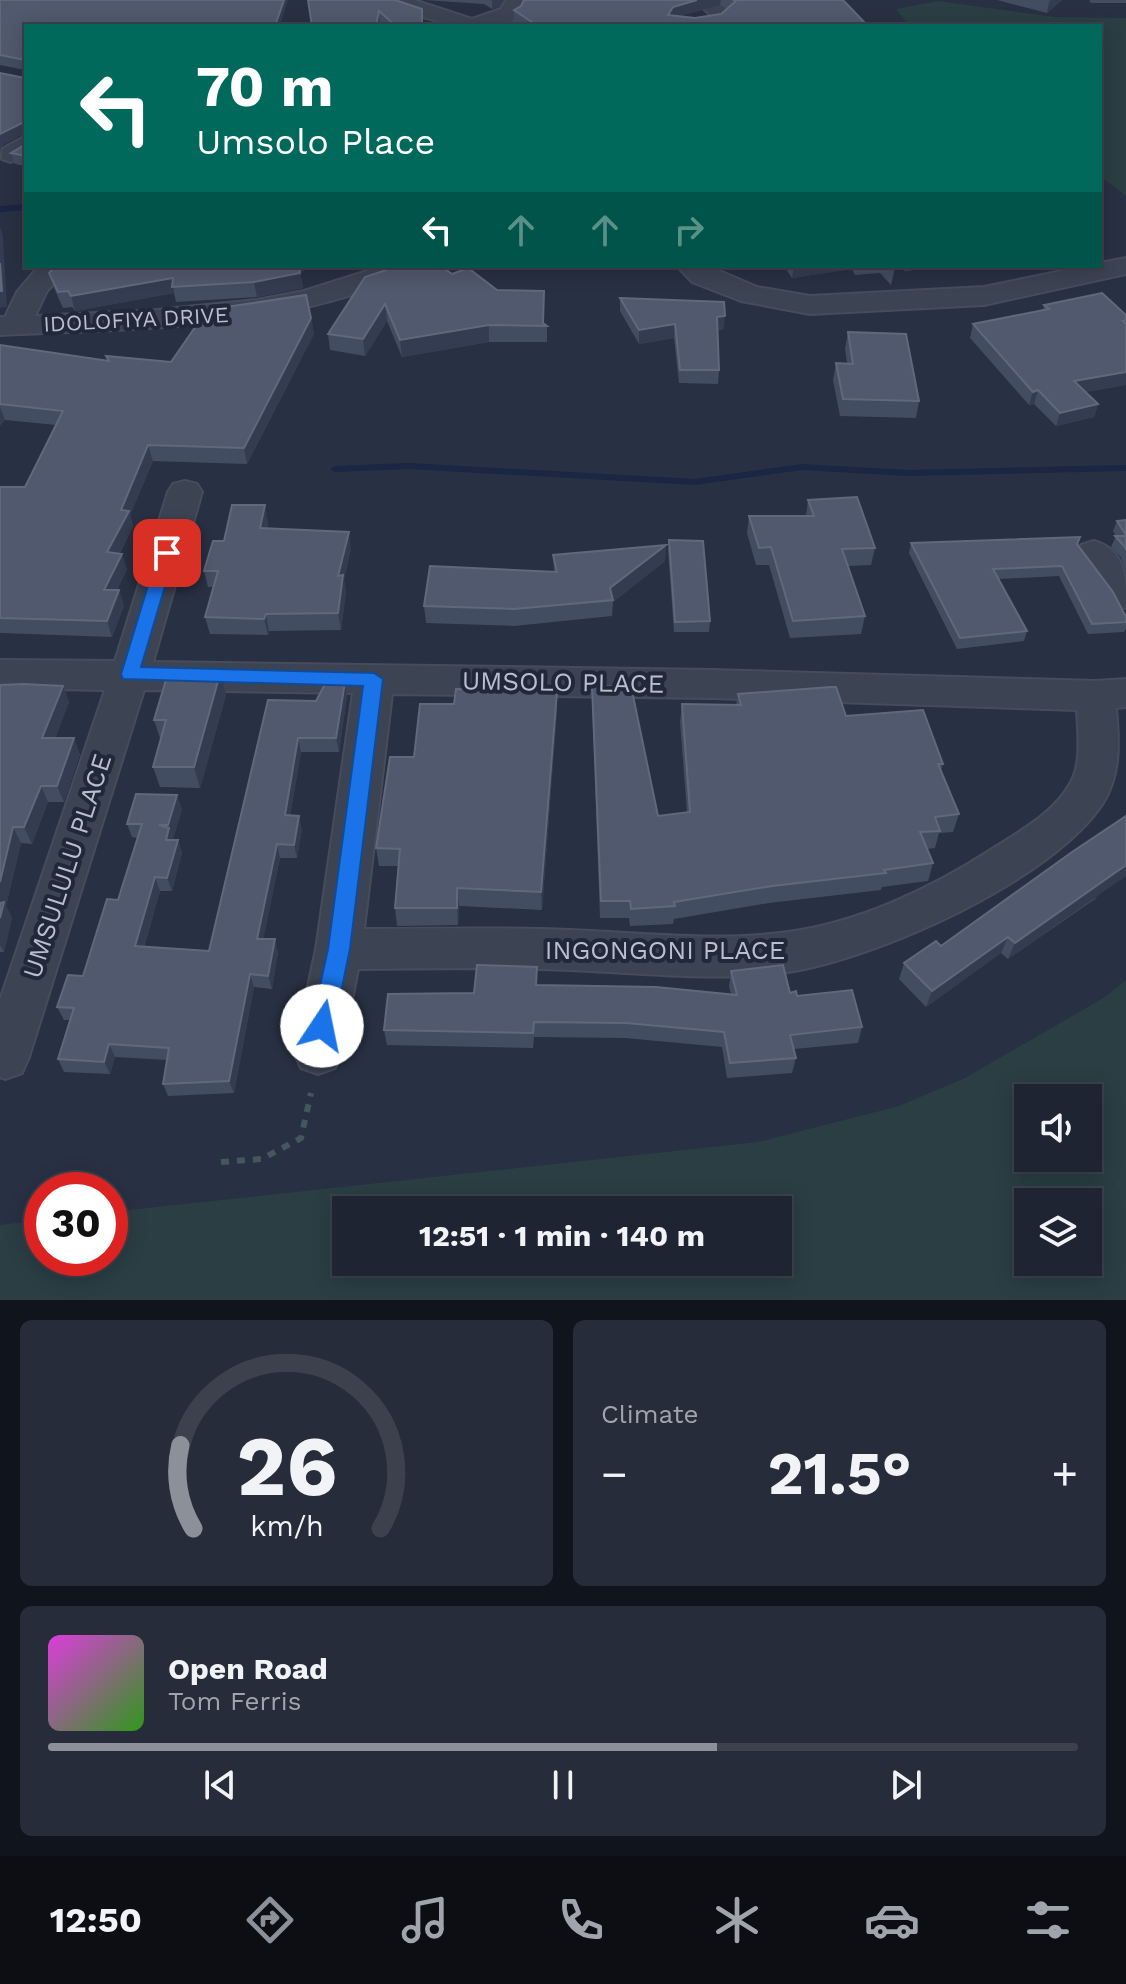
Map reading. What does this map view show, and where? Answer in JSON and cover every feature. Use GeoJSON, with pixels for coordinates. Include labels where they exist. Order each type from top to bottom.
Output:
{"type":"FeatureCollection","features":[{"type":"Feature","properties":{"kind":"street"},"geometry":{"type":"LineString","coordinates":[[393,0],[466,24]]}},
{"type":"Feature","properties":{"kind":"street"},"geometry":{"type":"LineString","coordinates":[[478,24],[509,14],[517,0]]}},
{"type":"Feature","properties":{"kind":"street"},"geometry":{"type":"LineString","coordinates":[[693,268],[702,276],[751,295],[810,305],[984,296],[1126,266]]}},
{"type":"Feature","properties":{"kind":"street"},"geometry":{"type":"LineString","coordinates":[[8,326],[34,286],[55,268]]}},
{"type":"Feature","properties":{"kind":"street","name":"IDOLOFIYA DRIVE"},"geometry":{"type":"LineString","coordinates":[[8,326],[245,312],[338,293],[404,268]]}},
{"type":"Feature","properties":{"kind":"street","name":"UMSULULU PLACE"},"geometry":{"type":"LineString","coordinates":[[5,1057],[130,674],[185,492]]}},
{"type":"Feature","properties":{"kind":"street"},"geometry":{"type":"LineString","coordinates":[[1094,553],[1126,595]]}},
{"type":"Feature","properties":{"kind":"street","name":"UMSOLO PLACE"},"geometry":{"type":"LineString","coordinates":[[0,674],[759,685],[1111,694]]}},
{"type":"Feature","properties":{"kind":"street"},"geometry":{"type":"LineString","coordinates":[[318,1052],[339,949],[374,679]]}},
{"type":"Feature","properties":{"kind":"street","name":"INGONGONI PLACE"},"geometry":{"type":"LineString","coordinates":[[339,949],[751,955],[792,952],[834,942],[945,896],[1034,844],[1070,816],[1088,791],[1098,761],[1111,694]]}},
{"type":"Feature","properties":{"kind":"path"},"geometry":{"type":"LineString","coordinates":[[221,1162],[262,1159],[301,1138],[318,1052]]}},
{"type":"Feature","properties":{"kind":"shaded area"},"geometry":{"type":"Polygon","coordinates":[[[938,1],[1055,17],[1126,18],[1126,196],[1102,178],[1102,24],[907,24],[896,9],[938,1]]]}},
{"type":"Feature","properties":{"kind":"shaded area"},"geometry":{"type":"Polygon","coordinates":[[[1126,980],[1126,1300],[0,1300],[0,1225],[24,1222],[24,1276],[128,1276],[128,1210],[758,1142],[899,1106],[965,1078],[1105,997],[1126,980]]]}},
{"type":"Feature","properties":{"kind":"building"},"geometry":{"type":"Polygon","coordinates":[[[0,0],[284,0],[276,24],[24,24],[24,60],[0,55],[0,0]]]}},
{"type":"Feature","properties":{"kind":"building"},"geometry":{"type":"Polygon","coordinates":[[[308,0],[395,0],[422,9],[422,24],[394,24],[379,11],[376,24],[312,24],[308,0]]]}},
{"type":"Feature","properties":{"kind":"building"},"geometry":{"type":"Polygon","coordinates":[[[524,0],[697,0],[673,7],[668,15],[695,18],[721,14],[736,1],[733,0],[843,0],[866,24],[535,24],[514,10],[524,0]]]}},
{"type":"Feature","properties":{"kind":"building"},"geometry":{"type":"Polygon","coordinates":[[[0,73],[24,78],[24,124],[0,134],[0,73]]]}},
{"type":"Feature","properties":{"kind":"building"},"geometry":{"type":"Polygon","coordinates":[[[24,145],[24,156],[11,153],[24,145]]]}},
{"type":"Feature","properties":{"kind":"building"},"geometry":{"type":"Polygon","coordinates":[[[54,268],[299,268],[300,273],[254,282],[172,287],[173,278],[71,296],[68,291],[58,292],[49,273],[54,268]]]}},
{"type":"Feature","properties":{"kind":"building"},"geometry":{"type":"Polygon","coordinates":[[[392,268],[444,268],[452,274],[468,268],[497,290],[544,291],[543,323],[547,326],[489,325],[400,340],[385,304],[363,339],[328,334],[365,277],[392,268]]]}},
{"type":"Feature","properties":{"kind":"building"},"geometry":{"type":"Polygon","coordinates":[[[1102,293],[1126,315],[1123,321],[1126,324],[1126,372],[1074,381],[1098,404],[1060,413],[1038,390],[1033,392],[973,324],[1049,309],[1044,305],[1102,293]]]}},
{"type":"Feature","properties":{"kind":"building"},"geometry":{"type":"Polygon","coordinates":[[[306,295],[311,318],[244,448],[148,445],[121,510],[129,511],[107,552],[122,554],[104,590],[119,590],[107,621],[0,618],[0,487],[25,487],[63,411],[0,404],[0,345],[109,361],[106,356],[171,362],[207,310],[306,295]]]}},
{"type":"Feature","properties":{"kind":"building"},"geometry":{"type":"Polygon","coordinates":[[[620,298],[724,302],[725,316],[717,317],[719,370],[680,370],[675,324],[639,330],[620,298]]]}},
{"type":"Feature","properties":{"kind":"building"},"geometry":{"type":"Polygon","coordinates":[[[848,332],[906,334],[919,401],[843,399],[836,363],[853,364],[848,332]]]}},
{"type":"Feature","properties":{"kind":"building"},"geometry":{"type":"Polygon","coordinates":[[[857,497],[875,548],[842,549],[865,616],[793,621],[771,547],[759,548],[749,516],[814,516],[808,500],[857,497]]]}},
{"type":"Feature","properties":{"kind":"building"},"geometry":{"type":"Polygon","coordinates":[[[232,505],[265,505],[260,528],[349,532],[338,576],[343,575],[338,613],[266,614],[264,619],[205,617],[218,571],[204,571],[213,541],[224,541],[232,505]]]}},
{"type":"Feature","properties":{"kind":"building"},"geometry":{"type":"Polygon","coordinates":[[[1126,520],[1126,535],[1117,521],[1126,520]]]}},
{"type":"Feature","properties":{"kind":"building"},"geometry":{"type":"Polygon","coordinates":[[[1115,536],[1126,536],[1126,550],[1125,547],[1115,536]]]}},
{"type":"Feature","properties":{"kind":"building"},"geometry":{"type":"Polygon","coordinates":[[[1080,537],[1077,544],[1113,592],[1126,622],[1092,624],[1062,566],[993,569],[1027,631],[960,638],[911,543],[1080,537]]]}},
{"type":"Feature","properties":{"kind":"building"},"geometry":{"type":"Polygon","coordinates":[[[669,540],[703,541],[710,621],[675,622],[669,540]]]}},
{"type":"Feature","properties":{"kind":"building"},"geometry":{"type":"Polygon","coordinates":[[[666,545],[610,588],[613,600],[514,609],[424,606],[430,566],[557,572],[553,555],[666,545]]]}},
{"type":"Feature","properties":{"kind":"building"},"geometry":{"type":"Polygon","coordinates":[[[168,673],[220,674],[194,767],[153,767],[166,720],[154,720],[168,673]]]}},
{"type":"Feature","properties":{"kind":"building"},"geometry":{"type":"Polygon","coordinates":[[[326,682],[345,682],[336,738],[298,738],[285,815],[299,816],[294,845],[277,844],[257,939],[275,939],[268,976],[250,974],[229,1081],[163,1084],[169,1048],[109,1044],[104,1062],[58,1059],[74,1008],[57,1007],[68,975],[83,976],[107,899],[118,900],[142,824],[127,824],[136,794],[177,795],[168,825],[159,825],[169,828],[166,840],[178,840],[167,878],[155,877],[135,946],[209,951],[268,700],[316,701],[326,682]]]}},
{"type":"Feature","properties":{"kind":"building"},"geometry":{"type":"Polygon","coordinates":[[[0,685],[63,686],[42,738],[74,738],[57,786],[41,786],[24,827],[13,827],[0,882],[0,685]]]}},
{"type":"Feature","properties":{"kind":"building"},"geometry":{"type":"Polygon","coordinates":[[[592,686],[631,686],[658,816],[690,812],[682,704],[741,705],[738,694],[831,687],[836,687],[846,716],[923,710],[943,764],[938,764],[959,814],[935,817],[940,831],[920,832],[933,863],[884,870],[886,873],[772,886],[674,902],[675,906],[631,909],[630,901],[601,901],[592,686]]]}},
{"type":"Feature","properties":{"kind":"building"},"geometry":{"type":"Polygon","coordinates":[[[456,689],[557,692],[541,892],[457,888],[457,908],[395,908],[400,849],[376,848],[390,757],[414,757],[420,704],[454,704],[456,689]]]}},
{"type":"Feature","properties":{"kind":"building"},"geometry":{"type":"Polygon","coordinates":[[[1126,816],[1126,865],[1015,943],[1008,937],[932,991],[904,963],[936,941],[941,946],[1126,816]]]}},
{"type":"Feature","properties":{"kind":"building"},"geometry":{"type":"Polygon","coordinates":[[[477,965],[537,967],[536,985],[656,987],[737,995],[731,971],[783,965],[790,993],[796,991],[797,996],[852,990],[862,1027],[790,1035],[796,1058],[730,1063],[724,1032],[626,1023],[534,1022],[533,1033],[384,1030],[388,994],[474,993],[477,965]]]}},
{"type":"Feature","properties":{"kind":"waterway"},"geometry":{"type":"LineString","coordinates":[[0,209],[24,207]]}},
{"type":"Feature","properties":{"kind":"waterway"},"geometry":{"type":"LineString","coordinates":[[335,469],[409,466],[695,482],[802,467],[907,473],[1126,468]]}},
{"type":"Feature","properties":{"kind":"route"},"geometry":{"type":"LineString","coordinates":[[167,553],[130,674],[374,679],[339,949],[322,1026]]}}]}
